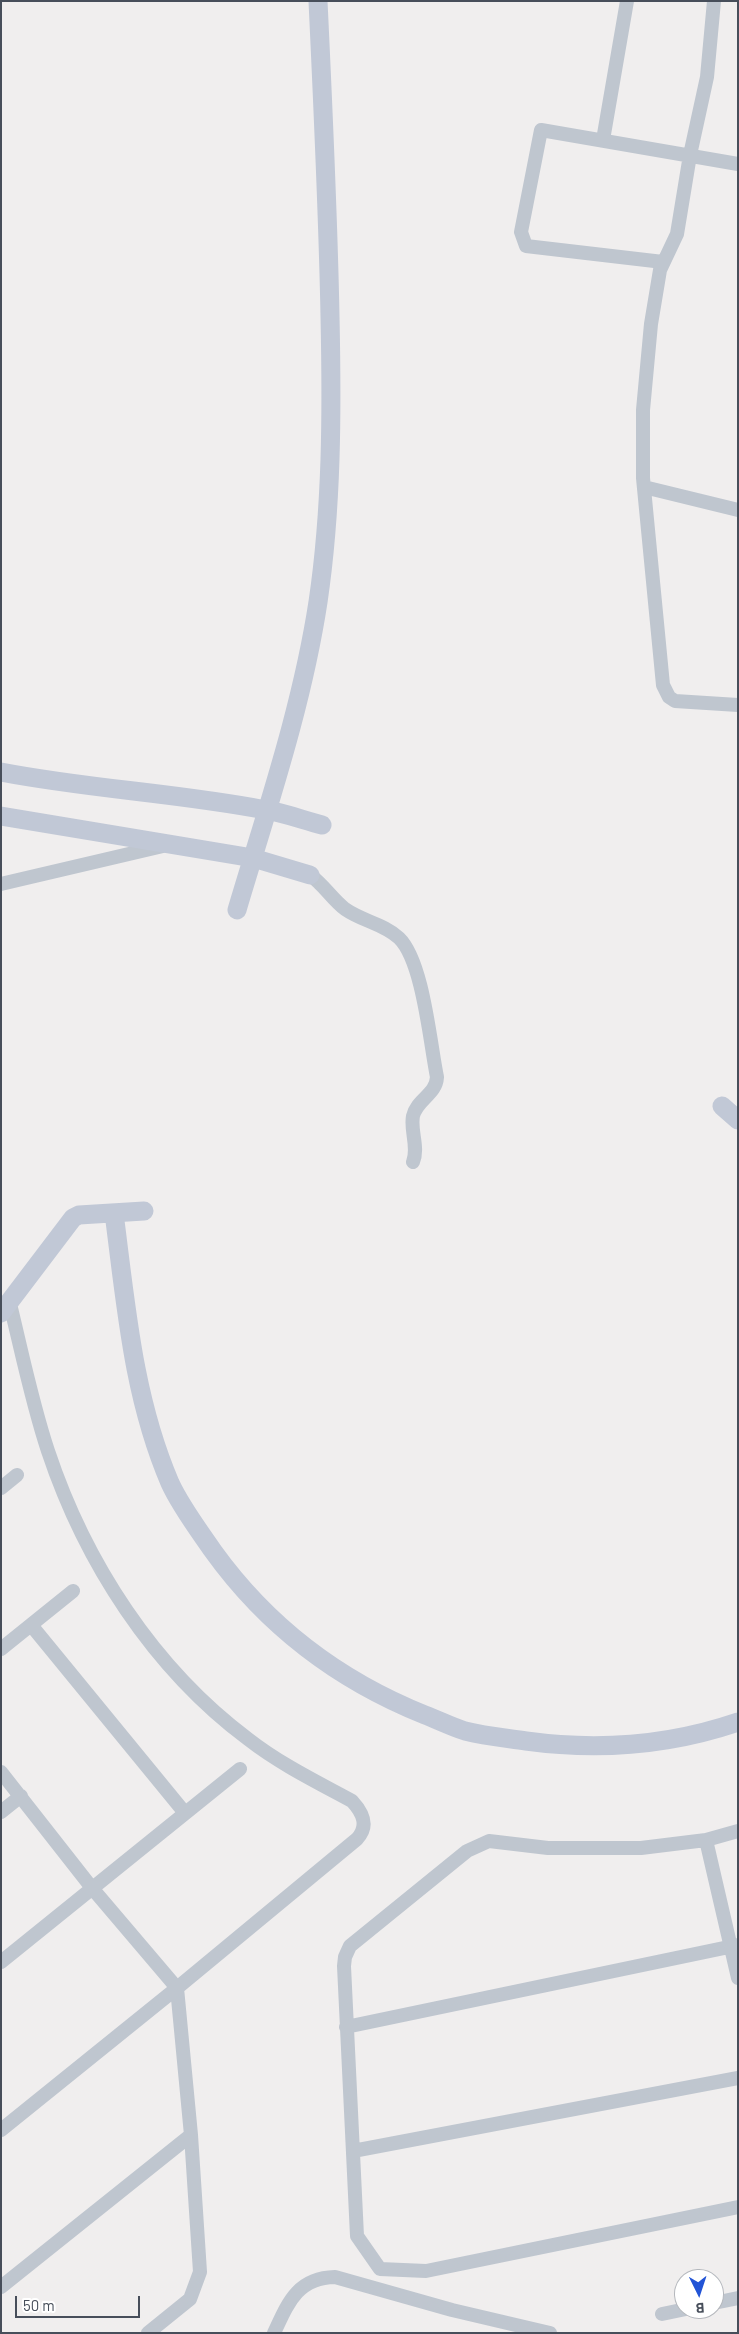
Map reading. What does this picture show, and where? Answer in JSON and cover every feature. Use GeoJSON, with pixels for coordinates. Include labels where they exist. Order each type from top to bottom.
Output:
{"type":"FeatureCollection","features":[{"type":"Feature","properties":{"kind":"street"},"geometry":{"type":"LineString","coordinates":[[237,910],[268,810],[304,675],[318,601],[331,462],[333,393],[329,234],[318,1]]}},
{"type":"Feature","properties":{"kind":"street"},"geometry":{"type":"LineString","coordinates":[[603,140],[627,1]]}},
{"type":"Feature","properties":{"kind":"street"},"geometry":{"type":"LineString","coordinates":[[714,1],[707,77],[690,155],[677,234],[663,262],[651,324],[643,410],[644,487],[662,685],[665,692],[674,701],[738,704]]}},
{"type":"Feature","properties":{"kind":"street"},"geometry":{"type":"LineString","coordinates":[[663,262],[526,246],[522,240],[521,232],[541,130],[738,164]]}},
{"type":"Feature","properties":{"kind":"street"},"geometry":{"type":"LineString","coordinates":[[644,487],[738,510]]}},
{"type":"Feature","properties":{"kind":"street"},"geometry":{"type":"LineString","coordinates":[[1,772],[47,781],[186,797],[268,810],[322,825]]}},
{"type":"Feature","properties":{"kind":"street"},"geometry":{"type":"LineString","coordinates":[[1,816],[253,858],[310,875],[323,884],[338,903],[352,914],[391,932],[400,939],[414,962],[437,1077],[434,1090],[420,1103],[413,1116],[416,1156],[413,1162]]}},
{"type":"Feature","properties":{"kind":"street"},"geometry":{"type":"LineString","coordinates":[[1,884],[171,844]]}},
{"type":"Feature","properties":{"kind":"street"},"geometry":{"type":"LineString","coordinates":[[730,1106],[738,1120]]}},
{"type":"Feature","properties":{"kind":"street"},"geometry":{"type":"LineString","coordinates":[[1,2130],[177,1988],[357,1839],[363,1832],[364,1823],[360,1810],[352,1801],[264,1750],[229,1724],[190,1688],[130,1616],[89,1549],[57,1477],[6,1309],[73,1218],[79,1215],[144,1211]]}},
{"type":"Feature","properties":{"kind":"street"},"geometry":{"type":"LineString","coordinates":[[114,1213],[137,1378],[151,1435],[171,1485],[188,1515],[231,1575],[250,1597],[304,1647],[355,1682],[400,1705],[465,1730],[501,1738],[568,1746],[622,1746],[678,1738],[738,1722]]}},
{"type":"Feature","properties":{"kind":"street"},"geometry":{"type":"LineString","coordinates":[[1,1488],[17,1475]]}},
{"type":"Feature","properties":{"kind":"street"},"geometry":{"type":"LineString","coordinates":[[1,1650],[73,1591]]}},
{"type":"Feature","properties":{"kind":"street"},"geometry":{"type":"LineString","coordinates":[[31,1626],[184,1813]]}},
{"type":"Feature","properties":{"kind":"street"},"geometry":{"type":"LineString","coordinates":[[1,1962],[240,1769]]}},
{"type":"Feature","properties":{"kind":"street"},"geometry":{"type":"LineString","coordinates":[[1,1772],[92,1888],[177,1988],[191,2136],[200,2272],[190,2299],[148,2333]]}},
{"type":"Feature","properties":{"kind":"street"},"geometry":{"type":"LineString","coordinates":[[1,1812],[21,1796]]}},
{"type":"Feature","properties":{"kind":"street"},"geometry":{"type":"LineString","coordinates":[[738,1831],[706,1840],[641,1848],[548,1848],[489,1841],[474,1846],[350,1946],[345,1957],[344,1966],[357,2236],[380,2269],[426,2271],[738,2207]]}},
{"type":"Feature","properties":{"kind":"street"},"geometry":{"type":"LineString","coordinates":[[706,1840],[734,1946],[738,1978]]}},
{"type":"Feature","properties":{"kind":"street"},"geometry":{"type":"LineString","coordinates":[[346,2027],[734,1946]]}},
{"type":"Feature","properties":{"kind":"street"},"geometry":{"type":"LineString","coordinates":[[353,2151],[738,2078]]}},
{"type":"Feature","properties":{"kind":"street"},"geometry":{"type":"LineString","coordinates":[[1,2287],[191,2136]]}},
{"type":"Feature","properties":{"kind":"street"},"geometry":{"type":"LineString","coordinates":[[274,2333],[290,2299],[315,2280],[335,2277],[452,2310],[550,2333]]}},
{"type":"Feature","properties":{"kind":"street"},"geometry":{"type":"LineString","coordinates":[[724,2301],[738,2298]]}},
{"type":"Feature","properties":{"kind":"street"},"geometry":{"type":"LineString","coordinates":[[662,2314],[674,2312]]}}]}
